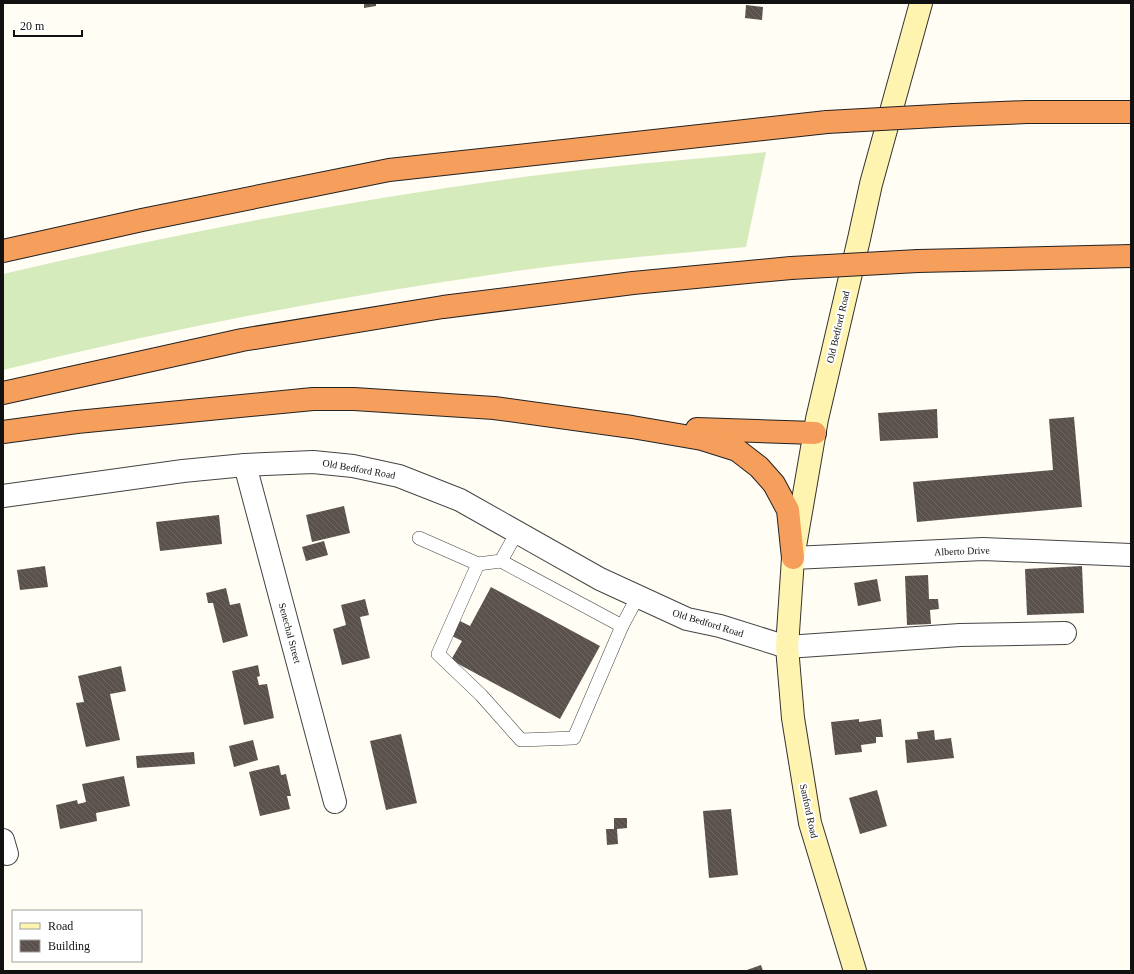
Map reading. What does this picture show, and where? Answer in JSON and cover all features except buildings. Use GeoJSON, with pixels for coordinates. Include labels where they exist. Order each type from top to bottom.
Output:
{"type":"FeatureCollection","features":[{"type":"Feature","properties":{"kind":"highway"},"geometry":{"type":"LineString","coordinates":[[3,251],[142,220],[389,170],[827,122],[1027,112],[1131,112]]}},
{"type":"Feature","properties":{"kind":"highway"},"geometry":{"type":"LineString","coordinates":[[3,393],[242,340],[443,307],[633,283],[790,268],[918,261],[1131,256]]}},
{"type":"Feature","properties":{"kind":"highway"},"geometry":{"type":"LineString","coordinates":[[3,432],[77,422],[313,399],[494,408],[632,427],[702,439],[737,450],[759,467],[774,484],[788,510],[793,558]]}},
{"type":"Feature","properties":{"kind":"highway"},"geometry":{"type":"LineString","coordinates":[[632,427],[815,433]]}},
{"type":"Feature","properties":{"kind":"street","name":"Old Bedford Road"},"geometry":{"type":"LineString","coordinates":[[3,496],[245,464],[313,462],[353,466],[399,476],[460,500],[600,579],[638,598],[687,619],[720,626],[787,647],[793,558],[815,433],[872,184],[921,3]]}},
{"type":"Feature","properties":{"kind":"street","name":"Senechal Street"},"geometry":{"type":"LineString","coordinates":[[245,464],[335,802]]}},
{"type":"Feature","properties":{"kind":"street","name":"Alberto Drive"},"geometry":{"type":"LineString","coordinates":[[793,558],[983,550],[1131,555]]}},
{"type":"Feature","properties":{"kind":"street"},"geometry":{"type":"LineString","coordinates":[[787,647],[960,634],[1065,633]]}},
{"type":"Feature","properties":{"kind":"street","name":"Sanford Road"},"geometry":{"type":"LineString","coordinates":[[787,647],[792,718],[810,822],[855,971]]}},
{"type":"Feature","properties":{"kind":"lane"},"geometry":{"type":"LineString","coordinates":[[501,561],[517,532]]}},
{"type":"Feature","properties":{"kind":"lane"},"geometry":{"type":"LineString","coordinates":[[419,538],[478,564],[501,561],[622,626]]}},
{"type":"Feature","properties":{"kind":"lane"},"geometry":{"type":"LineString","coordinates":[[478,564],[438,654],[481,695],[521,740],[574,738],[622,626],[638,598]]}},
{"type":"Feature","properties":{"kind":"green space"},"geometry":{"type":"Polygon","coordinates":[[[766,152],[746,247],[558,265],[398,289],[200,325],[3,370],[3,274],[132,245],[262,219],[392,196],[553,173],[766,152]]]}}]}
